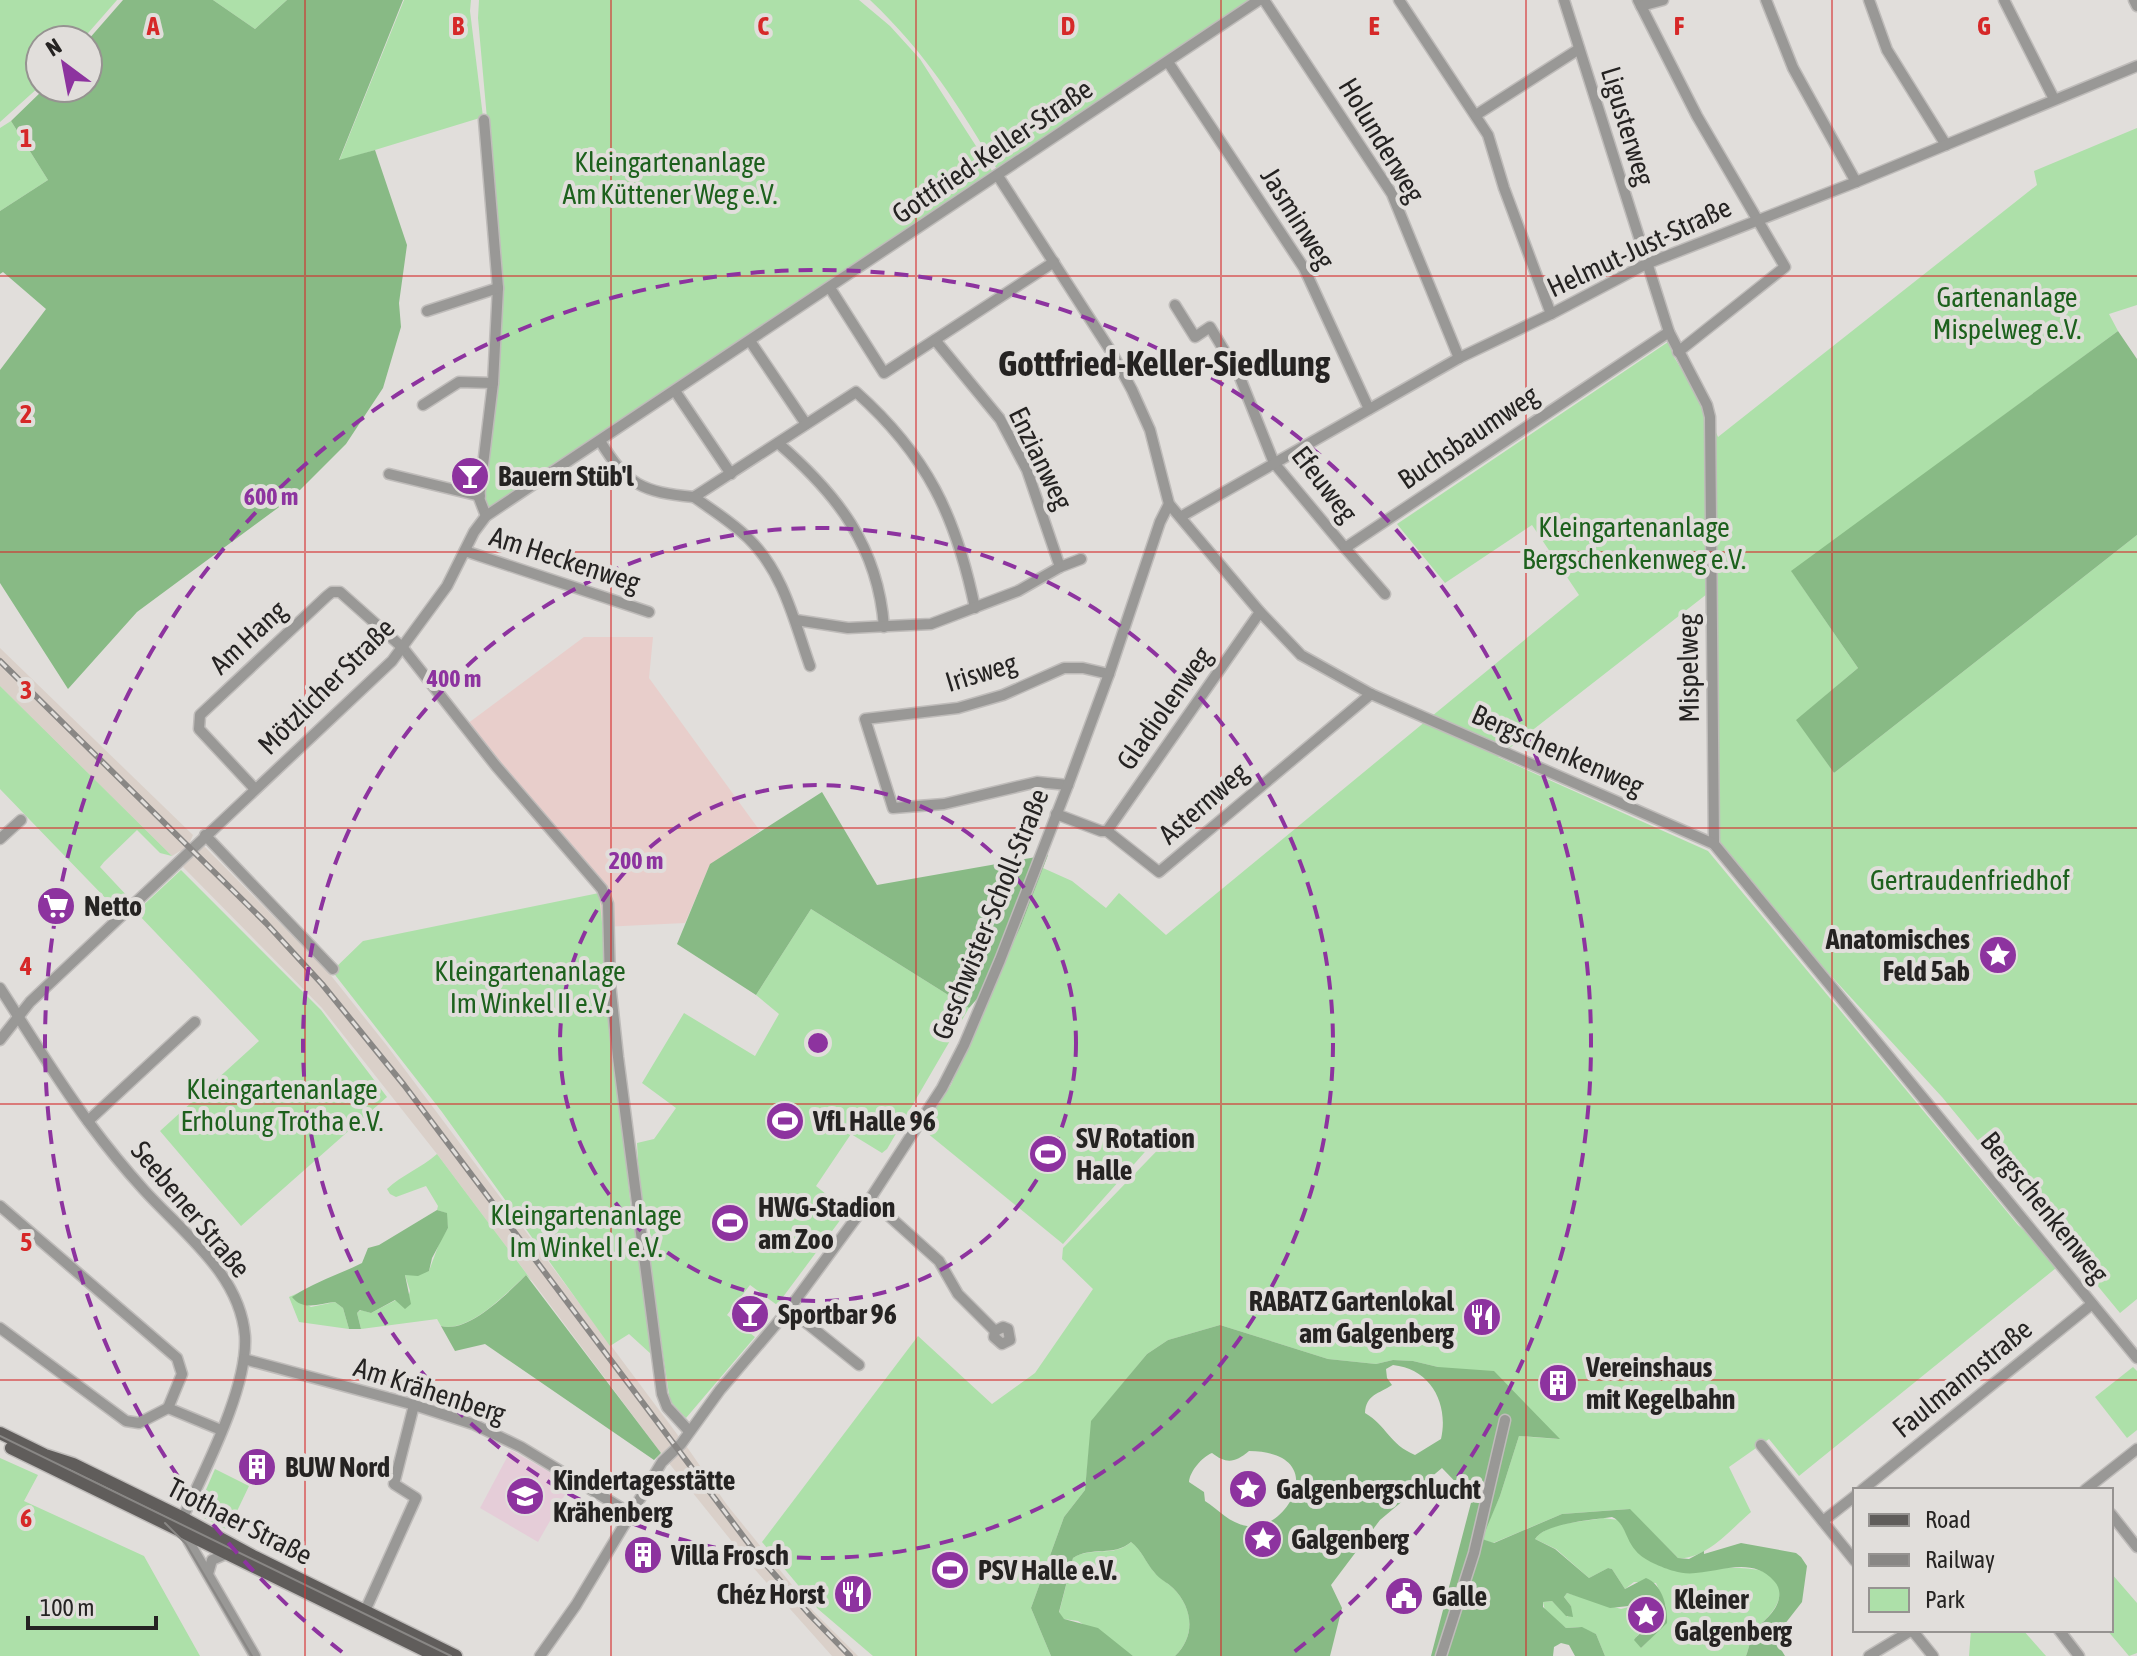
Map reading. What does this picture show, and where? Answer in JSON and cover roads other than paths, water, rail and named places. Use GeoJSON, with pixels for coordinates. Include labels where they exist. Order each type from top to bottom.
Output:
{"type":"FeatureCollection","features":[{"type":"Feature","properties":{"kind":"main road","name":"Trothaer Straße"},"geometry":{"type":"LineString","coordinates":[[0,1433],[45,1455],[73,1464],[456,1656]]}},
{"type":"Feature","properties":{"kind":"main road","name":"Trothaer Straße"},"geometry":{"type":"LineString","coordinates":[[0,1442],[436,1656]]}},
{"type":"Feature","properties":{"kind":"street","name":"Gottfried-Keller-Straße"},"geometry":{"type":"LineString","coordinates":[[486,516],[1262,0]]}},
{"type":"Feature","properties":{"kind":"street","name":"Holunderweg"},"geometry":{"type":"LineString","coordinates":[[1262,0],[1392,194],[1459,358]]}},
{"type":"Feature","properties":{"kind":"street","name":"Ligusterweg"},"geometry":{"type":"LineString","coordinates":[[1564,0],[1646,264]]}},
{"type":"Feature","properties":{"kind":"street"},"geometry":{"type":"LineString","coordinates":[[1663,0],[1640,3],[1697,116],[1784,263],[1783,270],[1678,352]]}},
{"type":"Feature","properties":{"kind":"street"},"geometry":{"type":"LineString","coordinates":[[1766,0],[1793,68],[1856,182]]}},
{"type":"Feature","properties":{"kind":"street"},"geometry":{"type":"LineString","coordinates":[[1869,0],[1887,50],[1946,145]]}},
{"type":"Feature","properties":{"kind":"street"},"geometry":{"type":"LineString","coordinates":[[2004,0],[2054,99]]}},
{"type":"Feature","properties":{"kind":"street"},"geometry":{"type":"LineString","coordinates":[[2134,0],[2137,6]]}},
{"type":"Feature","properties":{"kind":"street"},"geometry":{"type":"LineString","coordinates":[[1405,2],[1488,135],[1504,188],[1551,314]]}},
{"type":"Feature","properties":{"kind":"street"},"geometry":{"type":"LineString","coordinates":[[1476,115],[1579,49]]}},
{"type":"Feature","properties":{"kind":"street","name":"Jasminweg"},"geometry":{"type":"LineString","coordinates":[[1168,62],[1304,268],[1369,409]]}},
{"type":"Feature","properties":{"kind":"street","name":"Helmut-Just-Straße"},"geometry":{"type":"LineString","coordinates":[[1182,516],[1459,358],[1646,264],[1856,182],[2137,66]]}},
{"type":"Feature","properties":{"kind":"street"},"geometry":{"type":"LineString","coordinates":[[484,120],[498,288],[493,383],[480,496],[486,516]]}},
{"type":"Feature","properties":{"kind":"street"},"geometry":{"type":"LineString","coordinates":[[998,176],[1112,353],[1150,430],[1169,504]]}},
{"type":"Feature","properties":{"kind":"street"},"geometry":{"type":"LineString","coordinates":[[830,288],[884,373],[1054,262]]}},
{"type":"Feature","properties":{"kind":"street","name":"Mispelweg"},"geometry":{"type":"LineString","coordinates":[[1646,264],[1669,332],[1707,405],[1710,417],[1714,844]]}},
{"type":"Feature","properties":{"kind":"street"},"geometry":{"type":"LineString","coordinates":[[427,311],[498,288]]}},
{"type":"Feature","properties":{"kind":"street","name":"Efeuweg"},"geometry":{"type":"LineString","coordinates":[[1175,305],[1195,337],[1210,327],[1239,375],[1274,463],[1345,548]]}},
{"type":"Feature","properties":{"kind":"street","name":"Buchsbaumweg"},"geometry":{"type":"LineString","coordinates":[[1345,548],[1669,332]]}},
{"type":"Feature","properties":{"kind":"street","name":"Enzianweg"},"geometry":{"type":"LineString","coordinates":[[935,340],[1000,419],[1027,470],[1060,567]]}},
{"type":"Feature","properties":{"kind":"street"},"geometry":{"type":"LineString","coordinates":[[750,341],[806,424]]}},
{"type":"Feature","properties":{"kind":"street"},"geometry":{"type":"LineString","coordinates":[[423,405],[459,382],[493,383]]}},
{"type":"Feature","properties":{"kind":"street"},"geometry":{"type":"LineString","coordinates":[[675,391],[731,474]]}},
{"type":"Feature","properties":{"kind":"street"},"geometry":{"type":"LineString","coordinates":[[694,497],[856,392],[883,417],[926,472],[941,499],[961,552],[975,608]]}},
{"type":"Feature","properties":{"kind":"street"},"geometry":{"type":"LineString","coordinates":[[600,441],[617,468],[636,482],[654,491],[694,497],[758,548],[782,586],[810,666]]}},
{"type":"Feature","properties":{"kind":"street"},"geometry":{"type":"LineString","coordinates":[[778,443],[814,475],[845,512],[860,537],[872,566],[883,608],[884,627]]}},
{"type":"Feature","properties":{"kind":"street"},"geometry":{"type":"LineString","coordinates":[[389,474],[480,496]]}},
{"type":"Feature","properties":{"kind":"street","name":"Bergschenkenweg"},"geometry":{"type":"LineString","coordinates":[[1169,504],[1260,612],[1301,655],[1371,694],[1714,844],[2137,1358]]}},
{"type":"Feature","properties":{"kind":"street","name":"Geschwister-Scholl-Straße"},"geometry":{"type":"LineString","coordinates":[[540,1656],[633,1515],[662,1462],[681,1444],[720,1390],[789,1309],[870,1199],[942,1088],[964,1045],[1068,785],[1169,504]]}},
{"type":"Feature","properties":{"kind":"street","name":"Mötzlicher Straße"},"geometry":{"type":"LineString","coordinates":[[0,1040],[30,1002],[403,648],[447,586],[486,516]]}},
{"type":"Feature","properties":{"kind":"street"},"geometry":{"type":"LineString","coordinates":[[1345,548],[1385,594]]}},
{"type":"Feature","properties":{"kind":"street","name":"Am Heckenweg"},"geometry":{"type":"LineString","coordinates":[[465,551],[649,612]]}},
{"type":"Feature","properties":{"kind":"street"},"geometry":{"type":"LineString","coordinates":[[796,620],[848,628],[931,624],[1018,591],[1081,559]]}},
{"type":"Feature","properties":{"kind":"street","name":"Am Hang"},"geometry":{"type":"LineString","coordinates":[[255,789],[198,725],[200,715],[222,694],[332,592],[345,595],[403,648]]}},
{"type":"Feature","properties":{"kind":"street","name":"Gladiolenweg"},"geometry":{"type":"LineString","coordinates":[[1107,831],[1260,612]]}},
{"type":"Feature","properties":{"kind":"street"},"geometry":{"type":"LineString","coordinates":[[403,648],[516,790],[590,872],[608,904],[610,983],[618,1057],[662,1394],[667,1407],[689,1431]]}},
{"type":"Feature","properties":{"kind":"street","name":"Irisweg"},"geometry":{"type":"LineString","coordinates":[[1068,785],[1037,782],[944,804],[893,808],[865,719],[958,708],[1003,695],[1064,668],[1083,668],[1109,674]]}},
{"type":"Feature","properties":{"kind":"street","name":"Asternweg"},"geometry":{"type":"LineString","coordinates":[[1056,814],[1107,831],[1159,872],[1371,694]]}},
{"type":"Feature","properties":{"kind":"street"},"geometry":{"type":"LineString","coordinates":[[0,839],[21,820]]}},
{"type":"Feature","properties":{"kind":"street"},"geometry":{"type":"LineString","coordinates":[[205,835],[333,969]]}},
{"type":"Feature","properties":{"kind":"street","name":"Seebener Straße"},"geometry":{"type":"LineString","coordinates":[[0,988],[88,1121],[144,1190],[223,1276],[241,1313],[244,1359],[237,1389],[183,1518]]}},
{"type":"Feature","properties":{"kind":"street"},"geometry":{"type":"LineString","coordinates":[[88,1121],[195,1022]]}},
{"type":"Feature","properties":{"kind":"street"},"geometry":{"type":"LineString","coordinates":[[870,1199],[939,1261],[958,1294],[995,1331]]}},
{"type":"Feature","properties":{"kind":"street"},"geometry":{"type":"LineString","coordinates":[[0,1206],[177,1358],[182,1374],[168,1408],[139,1423],[126,1421],[0,1328]]}},
{"type":"Feature","properties":{"kind":"street","name":"Faulmannstraße"},"geometry":{"type":"LineString","coordinates":[[1864,1488],[2092,1304]]}},
{"type":"Feature","properties":{"kind":"street"},"geometry":{"type":"LineString","coordinates":[[789,1309],[859,1365]]}},
{"type":"Feature","properties":{"kind":"street","name":"Am Krähenberg"},"geometry":{"type":"LineString","coordinates":[[244,1359],[473,1424],[521,1447],[633,1515]]}},
{"type":"Feature","properties":{"kind":"street"},"geometry":{"type":"LineString","coordinates":[[365,1611],[416,1498],[394,1484],[414,1405]]}},
{"type":"Feature","properties":{"kind":"street"},"geometry":{"type":"LineString","coordinates":[[168,1408],[221,1430]]}},
{"type":"Feature","properties":{"kind":"street"},"geometry":{"type":"LineString","coordinates":[[1441,1656],[1474,1553],[1505,1420]]}},
{"type":"Feature","properties":{"kind":"street"},"geometry":{"type":"LineString","coordinates":[[1761,1445],[1853,1558]]}},
{"type":"Feature","properties":{"kind":"street"},"geometry":{"type":"LineString","coordinates":[[2089,1488],[2137,1449]]}},
{"type":"Feature","properties":{"kind":"street"},"geometry":{"type":"LineString","coordinates":[[1823,1521],[1853,1498]]}},
{"type":"Feature","properties":{"kind":"street"},"geometry":{"type":"LineString","coordinates":[[2113,1517],[2137,1547]]}},
{"type":"Feature","properties":{"kind":"street"},"geometry":{"type":"LineString","coordinates":[[183,1518],[186,1535],[255,1656]]}},
{"type":"Feature","properties":{"kind":"street"},"geometry":{"type":"LineString","coordinates":[[208,1576],[207,1569],[212,1560],[226,1554]]}},
{"type":"Feature","properties":{"kind":"street"},"geometry":{"type":"LineString","coordinates":[[1869,1656],[1909,1632]]}},
{"type":"Feature","properties":{"kind":"street"},"geometry":{"type":"LineString","coordinates":[[1914,1632],[1933,1656]]}},
{"type":"Feature","properties":{"kind":"street"},"geometry":{"type":"LineString","coordinates":[[2061,1632],[2079,1656]]}},
{"type":"Feature","properties":{"kind":"tram line"},"geometry":{"type":"LineString","coordinates":[[0,1436],[451,1656]]}},
{"type":"Feature","properties":{"kind":"tram line"},"geometry":{"type":"LineString","coordinates":[[165,1523],[186,1544],[252,1656]]}},
{"type":"Feature","properties":{"kind":"railway"},"geometry":{"type":"LineString","coordinates":[[0,661],[266,923],[322,984],[404,1085],[755,1552],[850,1656]]}},
{"type":"Feature","properties":{"kind":"place","name":"Bauern Stüb'l"},"geometry":{"type":"Point","coordinates":[470,476]}},
{"type":"Feature","properties":{"kind":"place","name":"Netto"},"geometry":{"type":"Point","coordinates":[56,906]}},
{"type":"Feature","properties":{"kind":"place","name":"Anatomisches Feld 5ab"},"geometry":{"type":"Point","coordinates":[1998,955]}},
{"type":"Feature","properties":{"kind":"place","name":"VfL Halle 96"},"geometry":{"type":"Point","coordinates":[785,1121]}},
{"type":"Feature","properties":{"kind":"place","name":"SV Rotation Halle"},"geometry":{"type":"Point","coordinates":[1048,1154]}},
{"type":"Feature","properties":{"kind":"place","name":"HWG-Stadion am Zoo"},"geometry":{"type":"Point","coordinates":[730,1223]}},
{"type":"Feature","properties":{"kind":"place","name":"Sportbar 96"},"geometry":{"type":"Point","coordinates":[750,1314]}},
{"type":"Feature","properties":{"kind":"place","name":"RABATZ Gartenlokal am Galgenberg"},"geometry":{"type":"Point","coordinates":[1482,1317]}},
{"type":"Feature","properties":{"kind":"place","name":"Vereinshaus mit Kegelbahn"},"geometry":{"type":"Point","coordinates":[1558,1383]}},
{"type":"Feature","properties":{"kind":"place","name":"BUW Nord"},"geometry":{"type":"Point","coordinates":[257,1467]}},
{"type":"Feature","properties":{"kind":"place","name":"Galgenbergschlucht"},"geometry":{"type":"Point","coordinates":[1248,1489]}},
{"type":"Feature","properties":{"kind":"place","name":"Kindertagesstätte Krähenberg"},"geometry":{"type":"Point","coordinates":[525,1496]}},
{"type":"Feature","properties":{"kind":"place","name":"Galgenberg"},"geometry":{"type":"Point","coordinates":[1263,1539]}},
{"type":"Feature","properties":{"kind":"place","name":"Villa Frosch"},"geometry":{"type":"Point","coordinates":[643,1555]}},
{"type":"Feature","properties":{"kind":"place","name":"PSV Halle e.V."},"geometry":{"type":"Point","coordinates":[950,1570]}},
{"type":"Feature","properties":{"kind":"place","name":"Chéz Horst"},"geometry":{"type":"Point","coordinates":[853,1594]}},
{"type":"Feature","properties":{"kind":"place","name":"Galle"},"geometry":{"type":"Point","coordinates":[1404,1596]}},
{"type":"Feature","properties":{"kind":"place","name":"Kleiner Galgenberg"},"geometry":{"type":"Point","coordinates":[1646,1615]}},
{"type":"Feature","properties":{"kind":"district","name":"Gottfried-Keller-Siedlung"},"geometry":{"type":"Point","coordinates":[1164,363]}},
{"type":"Feature","properties":{"kind":"park label","name":"Kleingartenanlage Am Küttener Weg e.V."},"geometry":{"type":"Point","coordinates":[670,178]}},
{"type":"Feature","properties":{"kind":"park label","name":"Gartenanlage Mispelweg e.V."},"geometry":{"type":"Point","coordinates":[2007,313]}},
{"type":"Feature","properties":{"kind":"park label","name":"Kleingartenanlage Bergschenkenweg e.V."},"geometry":{"type":"Point","coordinates":[1634,543]}},
{"type":"Feature","properties":{"kind":"park label","name":"Gertraudenfriedhof"},"geometry":{"type":"Point","coordinates":[1970,880]}},
{"type":"Feature","properties":{"kind":"park label","name":"Kleingartenanlage Im Winkel II e.V."},"geometry":{"type":"Point","coordinates":[530,987]}},
{"type":"Feature","properties":{"kind":"park label","name":"Kleingartenanlage Erholung Trotha e.V."},"geometry":{"type":"Point","coordinates":[282,1105]}},
{"type":"Feature","properties":{"kind":"park label","name":"Kleingartenanlage Im Winkel I e.V."},"geometry":{"type":"Point","coordinates":[586,1231]}}]}
